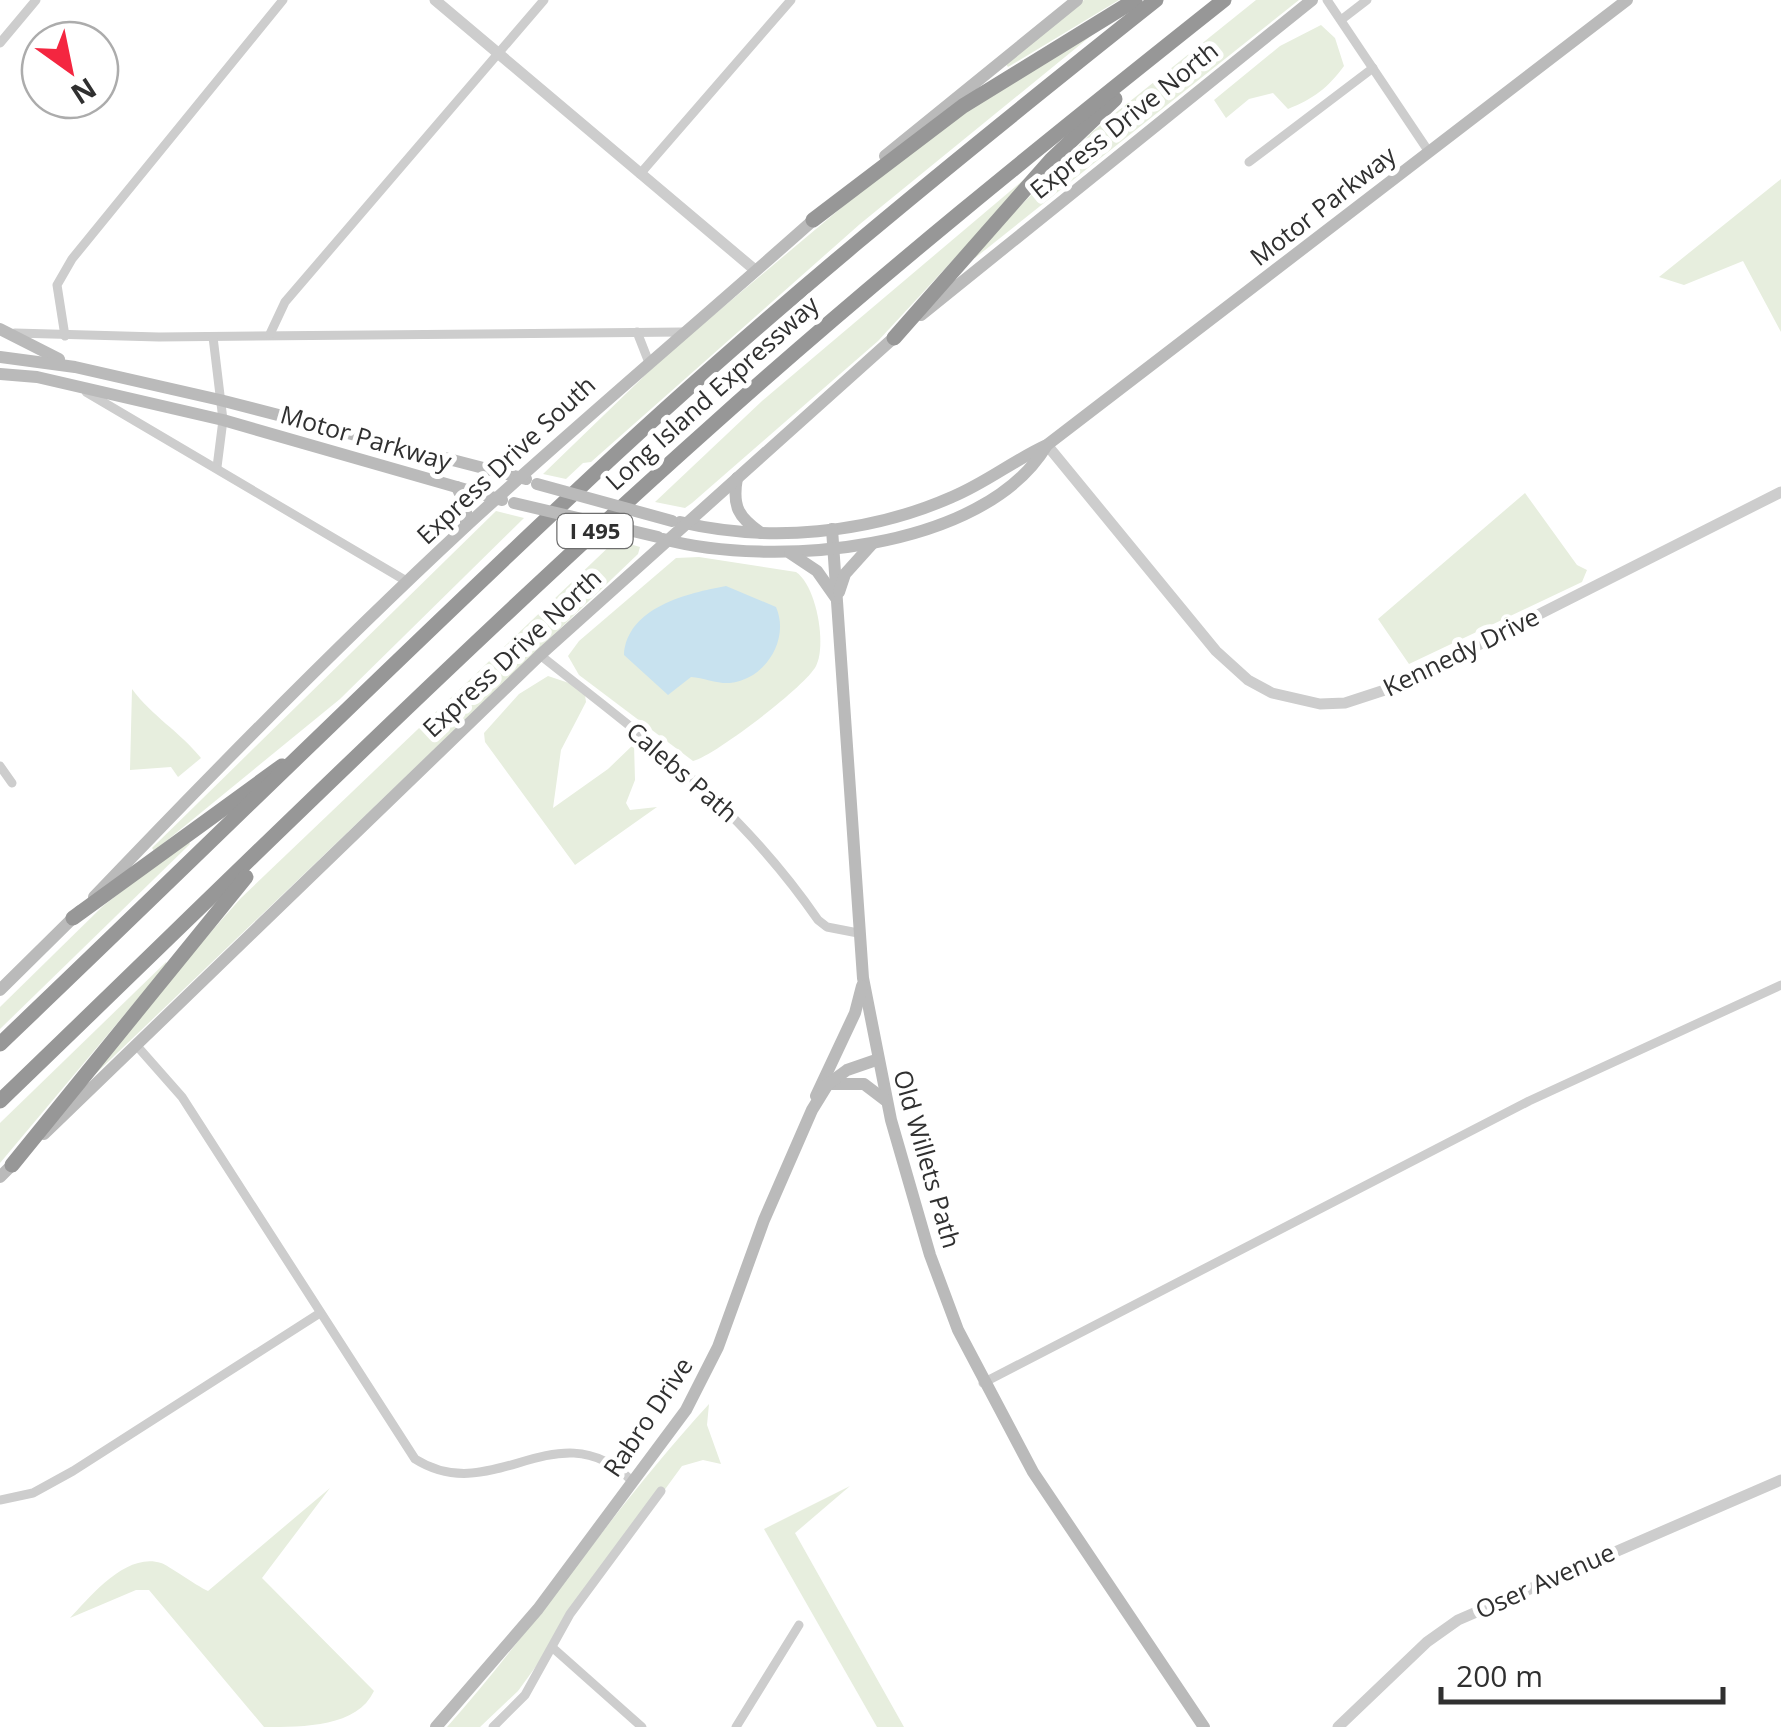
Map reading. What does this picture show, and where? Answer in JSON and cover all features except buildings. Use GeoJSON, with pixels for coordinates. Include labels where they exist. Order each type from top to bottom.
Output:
{"type":"FeatureCollection","features":[{"type":"Feature","properties":{"kind":"highway"},"geometry":{"type":"LineString","coordinates":[[813,220],[975,98],[1136,0]]}},
{"type":"Feature","properties":{"kind":"highway","name":"Long Island Expressway"},"geometry":{"type":"LineString","coordinates":[[0,1044],[570,496],[680,396],[896,210],[1156,0]]}},
{"type":"Feature","properties":{"kind":"highway"},"geometry":{"type":"LineString","coordinates":[[894,338],[1051,160],[1226,0]]}},
{"type":"Feature","properties":{"kind":"highway","name":"Long Island Expressway"},"geometry":{"type":"LineString","coordinates":[[0,1101],[599,527],[818,332],[1226,0]]}},
{"type":"Feature","properties":{"kind":"highway"},"geometry":{"type":"LineString","coordinates":[[6,1171],[232,893],[375,740]]}},
{"type":"Feature","properties":{"kind":"highway"},"geometry":{"type":"LineString","coordinates":[[73,918],[220,808],[307,752]]}},
{"type":"Feature","properties":{"kind":"main road","name":"Express Drive South"},"geometry":{"type":"LineString","coordinates":[[0,990],[466,526],[648,360],[1078,0]]}},
{"type":"Feature","properties":{"kind":"main road","name":"Express Drive North"},"geometry":{"type":"LineString","coordinates":[[6,1171],[679,522],[737,478],[894,338],[1172,108],[1312,0]]}},
{"type":"Feature","properties":{"kind":"main road","name":"Motor Parkway"},"geometry":{"type":"LineString","coordinates":[[0,360],[74,367],[220,400],[679,522],[761,533],[832,529],[914,512],[951,498],[1047,446],[1626,0]]}},
{"type":"Feature","properties":{"kind":"main road"},"geometry":{"type":"LineString","coordinates":[[1,330],[74,367]]}},
{"type":"Feature","properties":{"kind":"main road","name":"Motor Parkway"},"geometry":{"type":"LineString","coordinates":[[6,374],[75,385],[223,420],[498,499],[718,551],[834,549],[936,524],[981,504],[1033,469],[1047,446]]}},
{"type":"Feature","properties":{"kind":"main road"},"geometry":{"type":"LineString","coordinates":[[737,478],[734,505],[744,521],[761,533]]}},
{"type":"Feature","properties":{"kind":"main road"},"geometry":{"type":"LineString","coordinates":[[457,488],[466,506],[466,526]]}},
{"type":"Feature","properties":{"kind":"main road","name":"Old Willets Path"},"geometry":{"type":"LineString","coordinates":[[832,529],[863,978],[886,1102],[942,1292],[983,1383],[1061,1516],[1204,1727]]}},
{"type":"Feature","properties":{"kind":"main road"},"geometry":{"type":"LineString","coordinates":[[836,599],[845,574],[878,540]]}},
{"type":"Feature","properties":{"kind":"main road"},"geometry":{"type":"LineString","coordinates":[[788,552],[817,571],[836,599]]}},
{"type":"Feature","properties":{"kind":"main road"},"geometry":{"type":"LineString","coordinates":[[812,1110],[822,1078],[854,1013],[863,978]]}},
{"type":"Feature","properties":{"kind":"main road"},"geometry":{"type":"LineString","coordinates":[[828,1084],[848,1070],[876,1060]]}},
{"type":"Feature","properties":{"kind":"main road"},"geometry":{"type":"LineString","coordinates":[[828,1084],[864,1084],[886,1102]]}},
{"type":"Feature","properties":{"kind":"main road","name":"Rabro Drive"},"geometry":{"type":"LineString","coordinates":[[436,1727],[538,1609],[704,1377],[764,1220],[812,1110],[828,1084]]}},
{"type":"Feature","properties":{"kind":"street"},"geometry":{"type":"LineString","coordinates":[[0,43],[36,0]]}},
{"type":"Feature","properties":{"kind":"street"},"geometry":{"type":"LineString","coordinates":[[65,336],[58,286],[72,259],[283,0]]}},
{"type":"Feature","properties":{"kind":"street"},"geometry":{"type":"LineString","coordinates":[[435,0],[755,270]]}},
{"type":"Feature","properties":{"kind":"street"},"geometry":{"type":"LineString","coordinates":[[270,334],[285,302],[544,0]]}},
{"type":"Feature","properties":{"kind":"street"},"geometry":{"type":"LineString","coordinates":[[640,174],[791,0]]}},
{"type":"Feature","properties":{"kind":"street"},"geometry":{"type":"LineString","coordinates":[[1327,0],[1429,152]]}},
{"type":"Feature","properties":{"kind":"street"},"geometry":{"type":"LineString","coordinates":[[1341,20],[1367,0]]}},
{"type":"Feature","properties":{"kind":"street"},"geometry":{"type":"LineString","coordinates":[[1249,162],[1373,68]]}},
{"type":"Feature","properties":{"kind":"street"},"geometry":{"type":"LineString","coordinates":[[1,330],[65,336],[213,337],[682,332]]}},
{"type":"Feature","properties":{"kind":"street"},"geometry":{"type":"LineString","coordinates":[[637,332],[648,360]]}},
{"type":"Feature","properties":{"kind":"street"},"geometry":{"type":"LineString","coordinates":[[213,337],[223,420],[217,467]]}},
{"type":"Feature","properties":{"kind":"street"},"geometry":{"type":"LineString","coordinates":[[0,360],[6,374]]}},
{"type":"Feature","properties":{"kind":"street"},"geometry":{"type":"LineString","coordinates":[[75,385],[408,582]]}},
{"type":"Feature","properties":{"kind":"street","name":"Kennedy Drive"},"geometry":{"type":"LineString","coordinates":[[1047,446],[1231,667],[1272,694],[1320,704],[1345,702],[1397,686],[1781,492]]}},
{"type":"Feature","properties":{"kind":"street","name":"Calebs Path"},"geometry":{"type":"LineString","coordinates":[[540,655],[702,782],[770,856],[818,920],[827,927],[858,933]]}},
{"type":"Feature","properties":{"kind":"street"},"geometry":{"type":"LineString","coordinates":[[0,766],[12,783]]}},
{"type":"Feature","properties":{"kind":"street"},"geometry":{"type":"LineString","coordinates":[[983,1383],[1544,1094],[1781,986]]}},
{"type":"Feature","properties":{"kind":"street"},"geometry":{"type":"LineString","coordinates":[[137,1046],[182,1097],[399,1440],[430,1469],[468,1476],[559,1452],[584,1453],[605,1457],[632,1481]]}},
{"type":"Feature","properties":{"kind":"street"},"geometry":{"type":"LineString","coordinates":[[0,1500],[34,1493],[73,1472],[320,1314]]}},
{"type":"Feature","properties":{"kind":"street","name":"Oser Avenue"},"geometry":{"type":"LineString","coordinates":[[1338,1727],[1427,1642],[1458,1620],[1781,1480]]}},
{"type":"Feature","properties":{"kind":"street"},"geometry":{"type":"LineString","coordinates":[[492,1727],[525,1695],[570,1614],[661,1490]]}},
{"type":"Feature","properties":{"kind":"street"},"geometry":{"type":"LineString","coordinates":[[736,1727],[799,1625]]}},
{"type":"Feature","properties":{"kind":"street"},"geometry":{"type":"LineString","coordinates":[[553,1648],[642,1727]]}},
{"type":"Feature","properties":{"kind":"green space"},"geometry":{"type":"Polygon","coordinates":[[[1084,0],[1119,0],[1008,67],[1005,63],[1084,0]]]}},
{"type":"Feature","properties":{"kind":"green space"},"geometry":{"type":"Polygon","coordinates":[[[1256,0],[1299,0],[975,258],[973,255],[1093,131],[1256,0]]]}},
{"type":"Feature","properties":{"kind":"green space"},"geometry":{"type":"Polygon","coordinates":[[[1321,25],[1335,38],[1344,66],[1332,81],[1288,109],[1273,93],[1249,99],[1226,118],[1214,100],[1280,46],[1321,25]]]}},
{"type":"Feature","properties":{"kind":"green space"},"geometry":{"type":"Polygon","coordinates":[[[1092,35],[860,224],[591,462],[583,463],[566,479],[543,474],[666,355],[952,117],[1092,35]]]}},
{"type":"Feature","properties":{"kind":"green space"},"geometry":{"type":"Polygon","coordinates":[[[1041,165],[878,341],[692,503],[685,508],[655,502],[762,401],[1041,165]]]}},
{"type":"Feature","properties":{"kind":"green space"},"geometry":{"type":"Polygon","coordinates":[[[1781,179],[1781,332],[1743,261],[1684,285],[1659,277],[1781,179]]]}},
{"type":"Feature","properties":{"kind":"green space"},"geometry":{"type":"Polygon","coordinates":[[[1525,493],[1577,565],[1587,570],[1582,582],[1409,664],[1378,619],[1525,493]]]}},
{"type":"Feature","properties":{"kind":"green space"},"geometry":{"type":"Polygon","coordinates":[[[496,511],[524,518],[340,699],[154,851],[152,848],[496,511]]]}},
{"type":"Feature","properties":{"kind":"green space"},"geometry":{"type":"Polygon","coordinates":[[[616,540],[640,547],[638,554],[88,1081],[156,994],[241,898],[616,540]]]}},
{"type":"Feature","properties":{"kind":"green space"},"geometry":{"type":"Polygon","coordinates":[[[699,557],[796,572],[814,602],[820,644],[816,666],[796,689],[739,734],[693,761],[579,675],[568,656],[579,641],[676,558],[699,557]]]}},
{"type":"Feature","properties":{"kind":"green space"},"geometry":{"type":"Polygon","coordinates":[[[548,676],[572,684],[585,695],[586,702],[561,750],[553,808],[608,769],[634,744],[635,780],[626,803],[630,810],[657,807],[575,865],[485,742],[484,733],[519,694],[548,676]]]}},
{"type":"Feature","properties":{"kind":"green space"},"geometry":{"type":"Polygon","coordinates":[[[132,689],[201,758],[178,777],[171,767],[130,770],[132,689]]]}},
{"type":"Feature","properties":{"kind":"green space"},"geometry":{"type":"Polygon","coordinates":[[[188,840],[190,844],[0,1029],[0,1007],[103,906],[188,840]]]}},
{"type":"Feature","properties":{"kind":"green space"},"geometry":{"type":"Polygon","coordinates":[[[167,964],[0,1163],[0,1123],[167,964]]]}},
{"type":"Feature","properties":{"kind":"green space"},"geometry":{"type":"Polygon","coordinates":[[[709,1404],[707,1425],[721,1464],[703,1460],[682,1466],[518,1691],[480,1727],[447,1727],[641,1483],[709,1404]]]}},
{"type":"Feature","properties":{"kind":"green space"},"geometry":{"type":"Polygon","coordinates":[[[850,1486],[795,1533],[904,1727],[877,1727],[764,1529],[850,1486]]]}},
{"type":"Feature","properties":{"kind":"green space"},"geometry":{"type":"Polygon","coordinates":[[[330,1488],[262,1578],[374,1691],[366,1703],[343,1718],[264,1727],[149,1590],[136,1590],[70,1618],[110,1578],[148,1561],[161,1563],[208,1591],[330,1488]]]}},
{"type":"Feature","properties":{"kind":"water"},"geometry":{"type":"Polygon","coordinates":[[[726,586],[776,607],[780,632],[772,656],[743,680],[725,683],[691,677],[668,695],[624,655],[628,639],[636,625],[662,605],[726,586]]]}}]}
